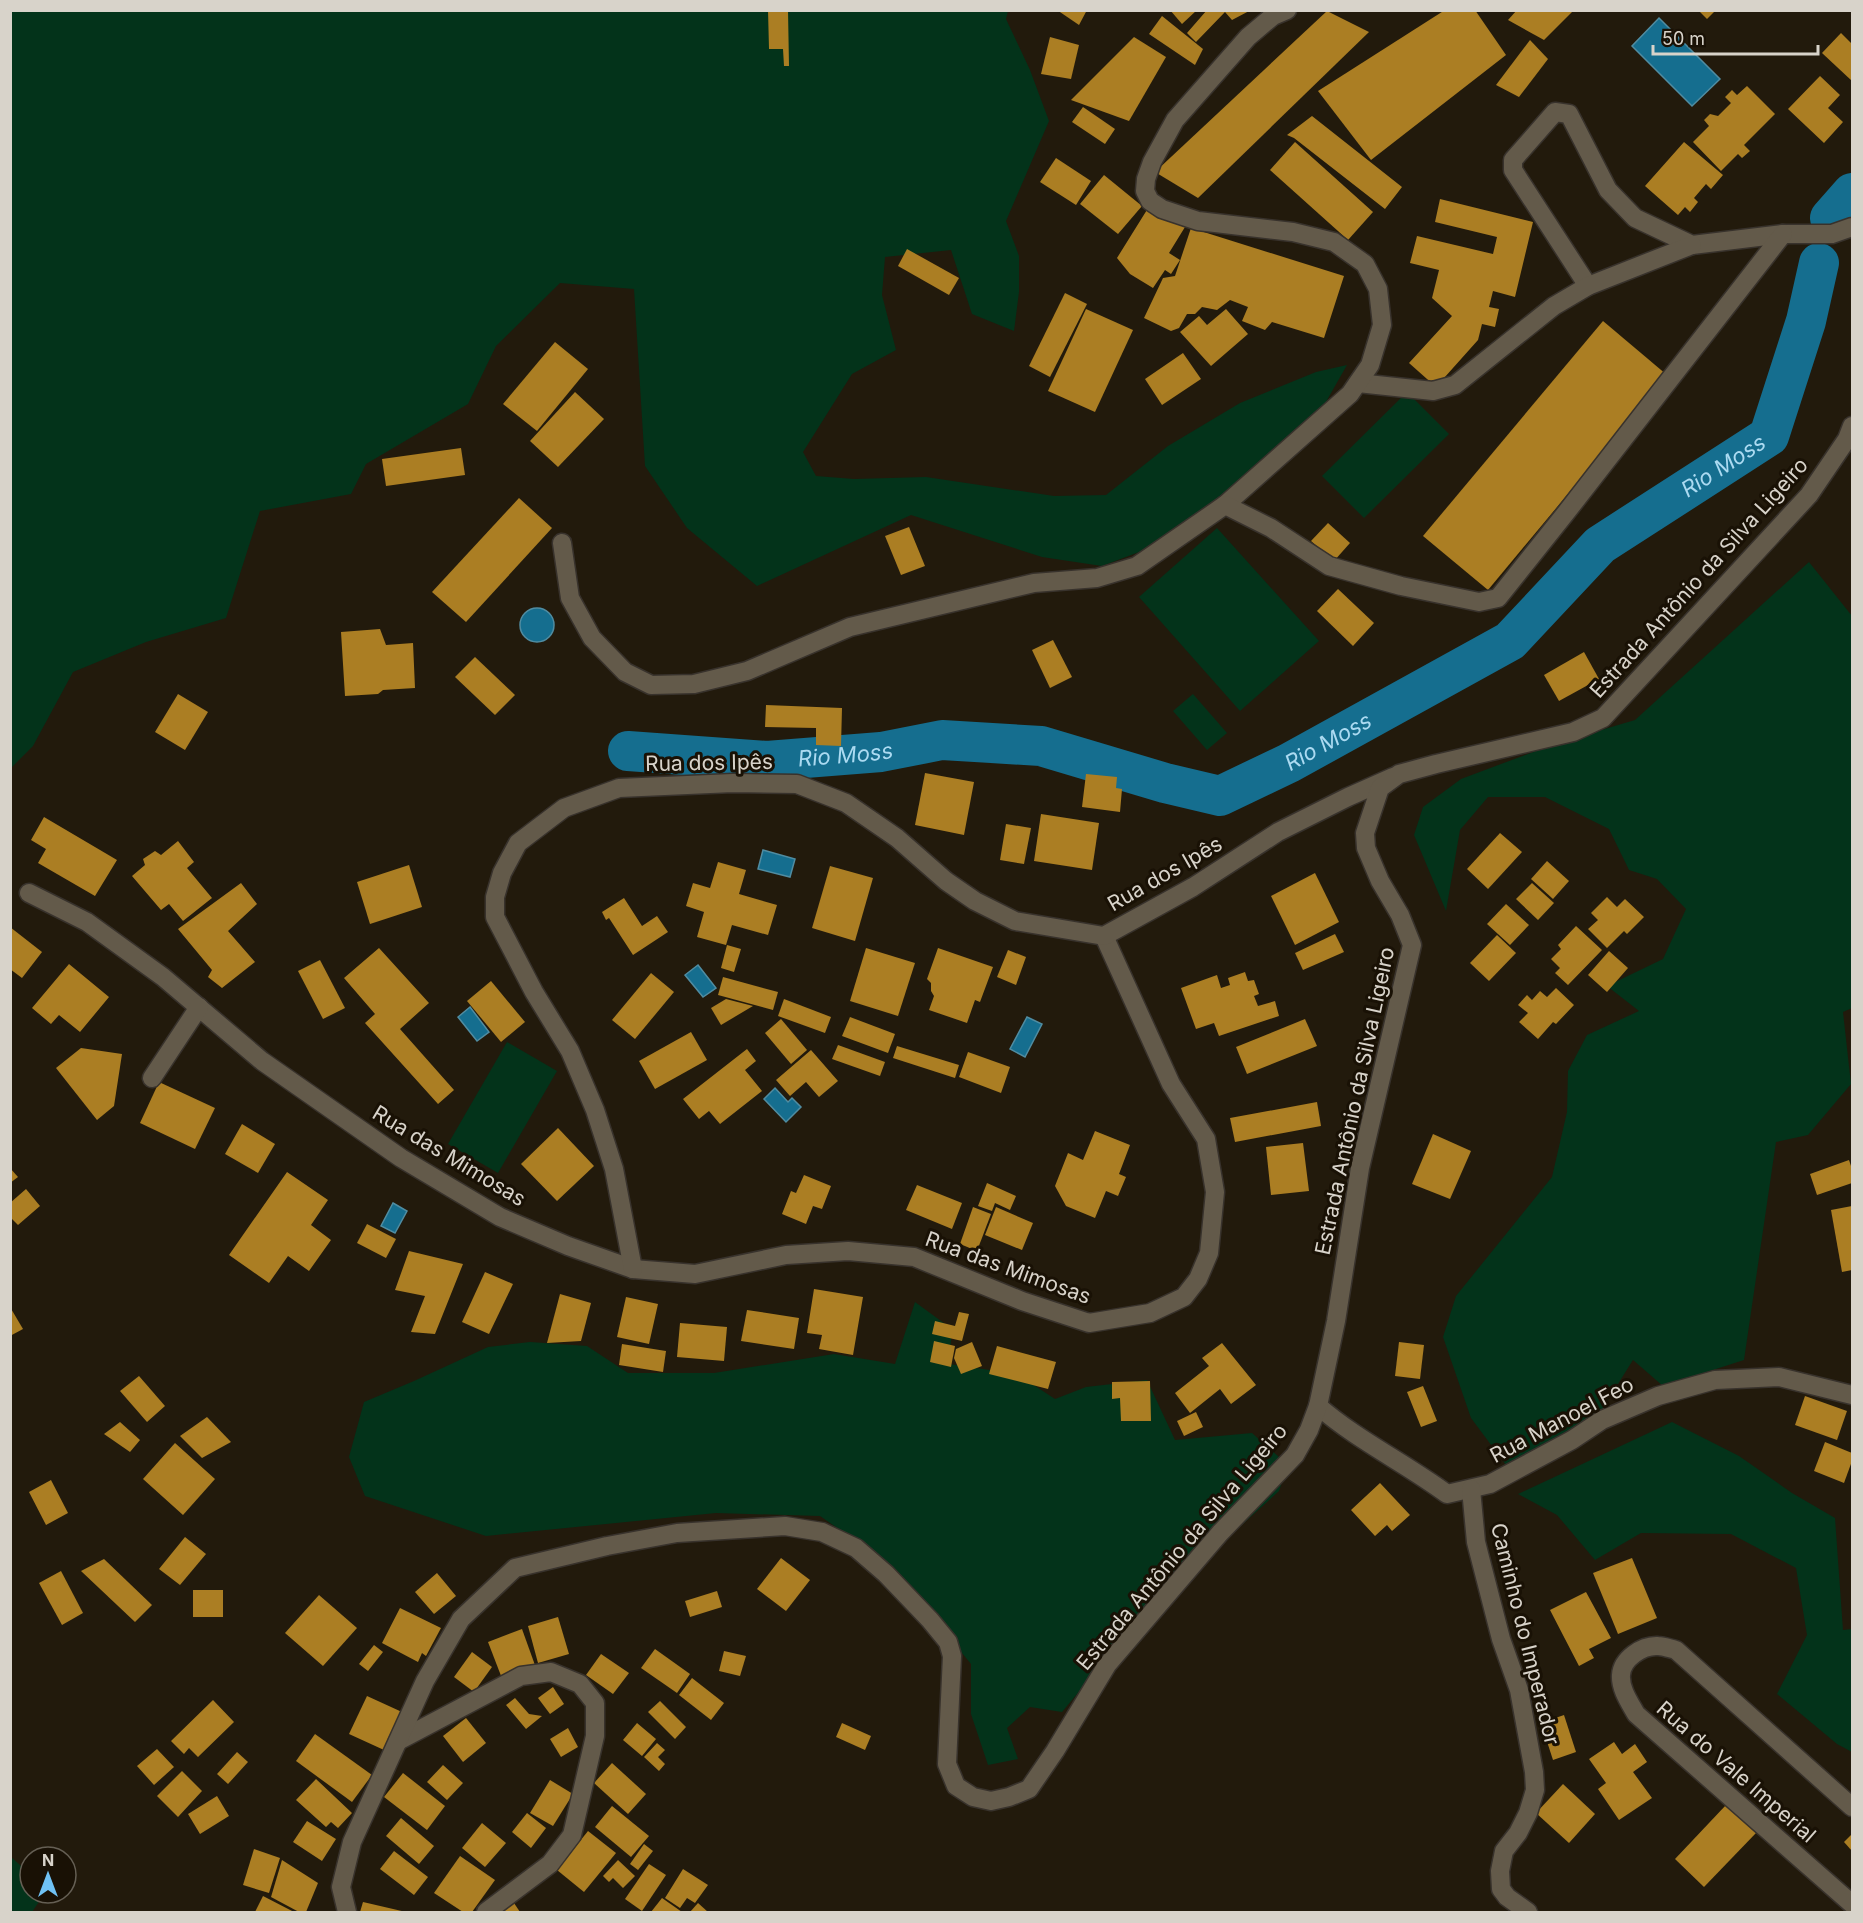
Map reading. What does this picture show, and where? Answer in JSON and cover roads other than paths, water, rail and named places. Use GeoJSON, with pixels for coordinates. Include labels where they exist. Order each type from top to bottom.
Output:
{"type":"FeatureCollection","features":[{"type":"Feature","properties":{"kind":"street"},"geometry":{"type":"LineString","coordinates":[[562,543],[570,598],[592,638],[625,672],[651,685],[694,684],[747,671],[850,627],[1034,584],[1097,578],[1137,566],[1225,505],[1350,394],[1371,365],[1382,325],[1378,290],[1365,264],[1334,242],[1293,232],[1198,221],[1162,209],[1150,201],[1145,191],[1146,179],[1152,162],[1175,120],[1248,37],[1273,16],[1287,10]]}},
{"type":"Feature","properties":{"kind":"street"},"geometry":{"type":"LineString","coordinates":[[1588,286],[1513,170],[1513,160],[1555,112],[1569,114],[1608,190],[1635,218],[1692,245]]}},
{"type":"Feature","properties":{"kind":"street"},"geometry":{"type":"LineString","coordinates":[[1358,383],[1433,391],[1455,385],[1554,306],[1588,286],[1692,245],[1783,234],[1832,234],[1852,227]]}},
{"type":"Feature","properties":{"kind":"street"},"geometry":{"type":"LineString","coordinates":[[1225,505],[1271,528],[1329,566],[1401,586],[1479,602],[1498,598],[1783,234]]}},
{"type":"Feature","properties":{"kind":"street","name":"Estrada Antônio da Silva Ligeiro"},"geometry":{"type":"LineString","coordinates":[[347,1912],[341,1887],[352,1842],[425,1681],[461,1619],[515,1568],[607,1546],[677,1533],[785,1526],[822,1532],[856,1548],[886,1574],[948,1642],[952,1656],[947,1764],[956,1786],[973,1797],[991,1801],[1029,1789],[1107,1665],[1220,1533],[1295,1455],[1309,1430],[1318,1406],[1336,1321],[1360,1168],[1412,945],[1400,915],[1380,882],[1366,848],[1365,833],[1380,788],[1400,774],[1573,732],[1603,718],[1809,495],[1847,439],[1852,426]]}},
{"type":"Feature","properties":{"kind":"street","name":"Rua dos Ipês"},"geometry":{"type":"LineString","coordinates":[[633,1269],[614,1169],[595,1110],[570,1051],[534,992],[495,917],[495,897],[502,873],[518,843],[564,808],[619,788],[733,783],[797,784],[846,803],[897,838],[946,882],[975,901],[1015,921],[1104,936],[1192,887],[1278,832],[1400,774]]}},
{"type":"Feature","properties":{"kind":"street","name":"Rua das Mimosas"},"geometry":{"type":"LineString","coordinates":[[29,893],[87,922],[163,977],[262,1061],[411,1164],[500,1217],[568,1246],[633,1269],[695,1274],[786,1256],[848,1251],[914,1257],[1022,1301],[1089,1323],[1150,1313],[1184,1297],[1198,1279],[1209,1252],[1215,1192],[1206,1139],[1171,1084],[1104,936]]}},
{"type":"Feature","properties":{"kind":"street"},"geometry":{"type":"LineString","coordinates":[[152,1078],[199,1007]]}},
{"type":"Feature","properties":{"kind":"street","name":"Rua Manoel Feo"},"geometry":{"type":"LineString","coordinates":[[1318,1406],[1337,1422],[1447,1494],[1490,1484],[1572,1440],[1602,1420],[1658,1396],[1715,1380],[1779,1377],[1852,1395]]}},
{"type":"Feature","properties":{"kind":"street","name":"Caminho do Imperador"},"geometry":{"type":"LineString","coordinates":[[1471,1489],[1476,1542],[1501,1639],[1519,1690],[1534,1772],[1535,1790],[1528,1813],[1518,1833],[1504,1851],[1500,1871],[1501,1889],[1507,1897],[1528,1912]]}},
{"type":"Feature","properties":{"kind":"street","name":"Rua do Vale Imperial"},"geometry":{"type":"LineString","coordinates":[[1852,1808],[1676,1650],[1656,1645],[1641,1650],[1625,1661],[1621,1676],[1626,1696],[1636,1714],[1852,1904]]}},
{"type":"Feature","properties":{"kind":"street"},"geometry":{"type":"LineString","coordinates":[[398,1741],[521,1676],[550,1672],[580,1684],[595,1702],[595,1736],[572,1835],[550,1864],[486,1912]]}},
{"type":"Feature","properties":{"kind":"water"},"geometry":{"type":"Polygon","coordinates":[[[1659,18],[1720,79],[1692,106],[1632,46],[1659,18]]]}},
{"type":"Feature","properties":{"kind":"water"},"geometry":{"type":"Polygon","coordinates":[[[537,608],[549,613],[554,625],[549,637],[537,642],[525,637],[520,625],[525,613],[537,608]]]}},
{"type":"Feature","properties":{"kind":"water"},"geometry":{"type":"Polygon","coordinates":[[[763,850],[795,859],[790,877],[758,869],[763,850]]]}},
{"type":"Feature","properties":{"kind":"water"},"geometry":{"type":"Polygon","coordinates":[[[698,965],[716,988],[703,997],[685,975],[698,965]]]}},
{"type":"Feature","properties":{"kind":"water"},"geometry":{"type":"Polygon","coordinates":[[[470,1007],[489,1032],[477,1041],[458,1017],[470,1007]]]}},
{"type":"Feature","properties":{"kind":"water"},"geometry":{"type":"Polygon","coordinates":[[[1027,1017],[1042,1024],[1025,1057],[1010,1049],[1027,1017]]]}},
{"type":"Feature","properties":{"kind":"water"},"geometry":{"type":"Polygon","coordinates":[[[775,1088],[788,1102],[792,1098],[801,1107],[786,1122],[764,1099],[775,1088]]]}},
{"type":"Feature","properties":{"kind":"water"},"geometry":{"type":"Polygon","coordinates":[[[393,1203],[407,1211],[395,1233],[381,1226],[393,1203]]]}},
{"type":"Feature","properties":{"kind":"waterway","name":"Rio Moss"},"geometry":{"type":"LineString","coordinates":[[1830,218],[1852,193]]}},
{"type":"Feature","properties":{"kind":"waterway","name":"Rio Moss"},"geometry":{"type":"LineString","coordinates":[[628,751],[767,761],[881,752],[942,740],[1041,746],[1165,783],[1220,796],[1289,763],[1510,641],[1600,545],[1769,436],[1806,321],[1819,263]]}}]}
